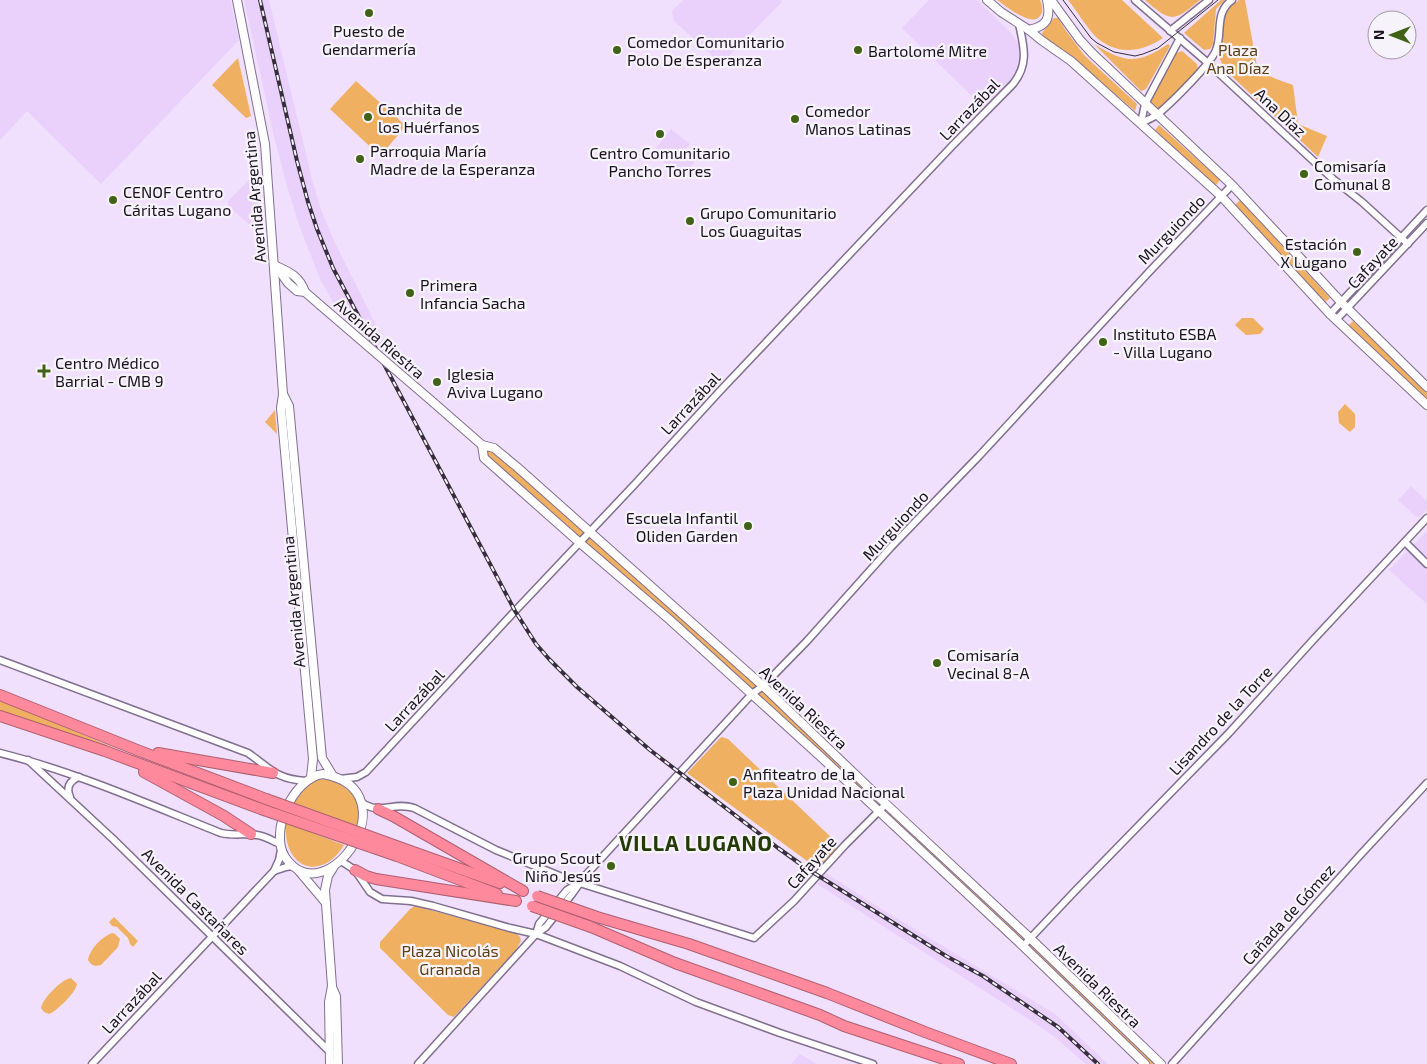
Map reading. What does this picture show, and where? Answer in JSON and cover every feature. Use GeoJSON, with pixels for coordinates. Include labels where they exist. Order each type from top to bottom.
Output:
{"type":"FeatureCollection","features":[{"type":"Feature","properties":{"kind":"highway"},"geometry":{"type":"LineString","coordinates":[[0,695],[266,799],[516,901],[591,927],[675,963],[844,1026],[959,1064]]}},
{"type":"Feature","properties":{"kind":"highway"},"geometry":{"type":"LineString","coordinates":[[0,716],[105,751],[261,809],[523,890],[597,917],[690,944],[820,990],[1011,1064]]}},
{"type":"Feature","properties":{"kind":"highway"},"geometry":{"type":"LineString","coordinates":[[137,750],[273,773]]}},
{"type":"Feature","properties":{"kind":"highway"},"geometry":{"type":"LineString","coordinates":[[105,751],[224,816],[251,834]]}},
{"type":"Feature","properties":{"kind":"highway"},"geometry":{"type":"LineString","coordinates":[[378,809],[523,890]]}},
{"type":"Feature","properties":{"kind":"highway"},"geometry":{"type":"LineString","coordinates":[[354,870],[376,879],[516,901]]}},
{"type":"Feature","properties":{"kind":"main road","name":"Avenida Argentina"},"geometry":{"type":"LineString","coordinates":[[237,0],[265,144],[283,394],[281,408],[313,759],[308,779]]}},
{"type":"Feature","properties":{"kind":"main road"},"geometry":{"type":"LineString","coordinates":[[987,0],[1071,61],[1221,196],[1330,314],[1427,405]]}},
{"type":"Feature","properties":{"kind":"main road"},"geometry":{"type":"LineString","coordinates":[[1029,30],[1047,21],[1049,11],[1047,0]]}},
{"type":"Feature","properties":{"kind":"main road"},"geometry":{"type":"LineString","coordinates":[[1051,0],[1080,40],[1092,53],[1232,186],[1347,309],[1427,387]]}},
{"type":"Feature","properties":{"kind":"main road","name":"Avenida Riestra"},"geometry":{"type":"LineString","coordinates":[[274,265],[288,283],[298,291],[305,292],[482,445],[494,448],[501,454],[763,686],[1161,1064]]}},
{"type":"Feature","properties":{"kind":"main road","name":"Avenida Argentina"},"geometry":{"type":"LineString","coordinates":[[283,394],[288,406],[322,758],[337,777]]}},
{"type":"Feature","properties":{"kind":"main road","name":"Avenida Riestra"},"geometry":{"type":"LineString","coordinates":[[482,445],[484,458],[822,756],[1145,1064]]}},
{"type":"Feature","properties":{"kind":"main road"},"geometry":{"type":"LineString","coordinates":[[296,868],[308,873],[326,871],[334,867],[351,850],[359,832],[362,812],[361,802],[355,791],[337,777],[323,774],[308,779],[295,794],[286,809],[280,832],[280,847],[296,868],[315,888],[326,903]]}},
{"type":"Feature","properties":{"kind":"main road"},"geometry":{"type":"LineString","coordinates":[[334,867],[328,876],[325,890],[332,986],[329,1002],[330,1053],[337,1063]]}},
{"type":"Feature","properties":{"kind":"main road"},"geometry":{"type":"LineString","coordinates":[[332,986],[336,996],[337,1063]]}},
{"type":"Feature","properties":{"kind":"street","name":"Ana Díaz"},"geometry":{"type":"LineString","coordinates":[[1135,0],[1208,63],[1333,179],[1362,202],[1408,244]]}},
{"type":"Feature","properties":{"kind":"street"},"geometry":{"type":"LineString","coordinates":[[1170,31],[1209,0]]}},
{"type":"Feature","properties":{"kind":"street"},"geometry":{"type":"LineString","coordinates":[[1141,123],[1157,115],[1208,63],[1217,48],[1221,14],[1225,6],[1232,0]]}},
{"type":"Feature","properties":{"kind":"street","name":"Larrazábal"},"geometry":{"type":"LineString","coordinates":[[337,777],[357,777],[366,772],[803,302],[1017,80],[1022,69],[1024,56],[1019,24]]}},
{"type":"Feature","properties":{"kind":"street"},"geometry":{"type":"LineString","coordinates":[[1141,123],[1145,104],[1180,38]]}},
{"type":"Feature","properties":{"kind":"street","name":"Murguiondo"},"geometry":{"type":"LineString","coordinates":[[418,1064],[536,934],[546,927],[572,894],[578,883],[752,694],[763,686],[807,641],[891,547],[1232,186]]}},
{"type":"Feature","properties":{"kind":"street","name":"Cafayate"},"geometry":{"type":"LineString","coordinates":[[1330,314],[1427,210]]}},
{"type":"Feature","properties":{"kind":"street","name":"Cafayate"},"geometry":{"type":"LineString","coordinates":[[1336,320],[1427,224]]}},
{"type":"Feature","properties":{"kind":"street","name":"Lisandro de la Torre"},"geometry":{"type":"LineString","coordinates":[[1023,946],[1229,733],[1314,638],[1427,518]]}},
{"type":"Feature","properties":{"kind":"street"},"geometry":{"type":"LineString","coordinates":[[1405,542],[1427,564]]}},
{"type":"Feature","properties":{"kind":"street"},"geometry":{"type":"LineString","coordinates":[[0,660],[248,753],[273,773],[289,779],[308,779]]}},
{"type":"Feature","properties":{"kind":"street"},"geometry":{"type":"LineString","coordinates":[[0,753],[79,777],[221,833],[264,836],[280,847]]}},
{"type":"Feature","properties":{"kind":"street","name":"Avenida Castañares"},"geometry":{"type":"LineString","coordinates":[[28,760],[212,936],[330,1053]]}},
{"type":"Feature","properties":{"kind":"street"},"geometry":{"type":"LineString","coordinates":[[70,799],[69,785],[74,778],[79,777]]}},
{"type":"Feature","properties":{"kind":"street","name":"Cañada de Gómez"},"geometry":{"type":"LineString","coordinates":[[1172,1064],[1178,1055],[1427,783]]}},
{"type":"Feature","properties":{"kind":"street"},"geometry":{"type":"LineString","coordinates":[[361,802],[366,806],[378,809],[400,805],[414,808],[496,850],[578,883]]}},
{"type":"Feature","properties":{"kind":"street","name":"Cafayate"},"geometry":{"type":"LineString","coordinates":[[578,883],[754,938],[794,901],[844,845],[886,804]]}},
{"type":"Feature","properties":{"kind":"street","name":"Larrazábal"},"geometry":{"type":"LineString","coordinates":[[92,1064],[274,871],[279,860],[280,847]]}},
{"type":"Feature","properties":{"kind":"street"},"geometry":{"type":"LineString","coordinates":[[341,861],[354,870],[370,892],[382,899],[427,904],[536,934],[620,966],[696,1002],[873,1064]]}},
{"type":"Feature","properties":{"kind":"street"},"geometry":{"type":"LineString","coordinates":[[274,871],[286,866],[296,868]]}},
{"type":"Feature","properties":{"kind":"shaded area"},"geometry":{"type":"Polygon","coordinates":[[[0,0],[230,0],[239,40],[101,184],[27,111],[0,140],[0,0]]]}},
{"type":"Feature","properties":{"kind":"shaded area"},"geometry":{"type":"Polygon","coordinates":[[[244,0],[269,0],[313,183],[322,212],[336,245],[394,361],[340,315],[320,279],[289,193],[274,137],[244,0]]]}},
{"type":"Feature","properties":{"kind":"shaded area"},"geometry":{"type":"Polygon","coordinates":[[[683,0],[781,0],[782,2],[724,61],[718,61],[674,21],[672,11],[683,0]]]}},
{"type":"Feature","properties":{"kind":"shaded area"},"geometry":{"type":"Polygon","coordinates":[[[929,0],[977,0],[1017,41],[1020,50],[1016,71],[1011,80],[984,108],[902,28],[929,0]]]}},
{"type":"Feature","properties":{"kind":"shaded area"},"geometry":{"type":"Polygon","coordinates":[[[671,129],[690,144],[684,152],[695,161],[683,177],[652,153],[671,129]]]}},
{"type":"Feature","properties":{"kind":"shaded area"},"geometry":{"type":"Polygon","coordinates":[[[254,175],[257,178],[261,231],[258,232],[228,206],[228,201],[254,175]]]}},
{"type":"Feature","properties":{"kind":"shaded area"},"geometry":{"type":"Polygon","coordinates":[[[1411,486],[1427,501],[1427,509],[1420,517],[1416,517],[1398,500],[1411,486]]]}},
{"type":"Feature","properties":{"kind":"shaded area"},"geometry":{"type":"Polygon","coordinates":[[[1427,531],[1427,604],[1389,570],[1427,531]]]}},
{"type":"Feature","properties":{"kind":"shaded area"},"geometry":{"type":"Polygon","coordinates":[[[826,873],[1055,1014],[1108,1064],[1086,1064],[1036,1024],[817,884],[826,873]]]}},
{"type":"Feature","properties":{"kind":"shaded area"},"geometry":{"type":"Polygon","coordinates":[[[800,1054],[817,1064],[791,1064],[800,1054]]]}},
{"type":"Feature","properties":{"kind":"green space"},"geometry":{"type":"Polygon","coordinates":[[[997,0],[1040,0],[1042,12],[1036,19],[1025,18],[997,0]]]}},
{"type":"Feature","properties":{"kind":"green space"},"geometry":{"type":"Polygon","coordinates":[[[1068,0],[1122,0],[1163,38],[1146,47],[1137,49],[1119,49],[1111,46],[1102,42],[1094,35],[1068,0]]]}},
{"type":"Feature","properties":{"kind":"green space"},"geometry":{"type":"Polygon","coordinates":[[[1145,0],[1200,0],[1184,13],[1172,17],[1161,13],[1145,0]]]}},
{"type":"Feature","properties":{"kind":"green space"},"geometry":{"type":"Polygon","coordinates":[[[1221,0],[1225,0],[1216,9],[1213,44],[1210,49],[1204,50],[1184,33],[1221,0]]]}},
{"type":"Feature","properties":{"kind":"green space","name":"Plaza Ana Díaz"},"geometry":{"type":"Polygon","coordinates":[[[1239,0],[1245,0],[1257,66],[1269,76],[1293,85],[1298,124],[1327,136],[1318,157],[1224,69],[1220,59],[1223,16],[1226,10],[1239,0]]]}},
{"type":"Feature","properties":{"kind":"green space"},"geometry":{"type":"Polygon","coordinates":[[[1054,18],[1058,18],[1085,56],[1137,104],[1135,111],[1074,59],[1043,37],[1042,33],[1054,18]]]}},
{"type":"Feature","properties":{"kind":"green space"},"geometry":{"type":"Polygon","coordinates":[[[1094,44],[1114,55],[1131,59],[1148,56],[1168,44],[1170,46],[1146,89],[1141,91],[1094,44]]]}},
{"type":"Feature","properties":{"kind":"green space"},"geometry":{"type":"Polygon","coordinates":[[[1182,51],[1197,64],[1198,70],[1161,109],[1156,109],[1150,102],[1150,99],[1176,53],[1182,51]]]}},
{"type":"Feature","properties":{"kind":"green space"},"geometry":{"type":"Polygon","coordinates":[[[238,58],[251,116],[246,118],[212,85],[238,58]]]}},
{"type":"Feature","properties":{"kind":"green space","name":"Canchita de los Huérfanos"},"geometry":{"type":"Polygon","coordinates":[[[356,81],[406,126],[380,156],[330,109],[356,81]]]}},
{"type":"Feature","properties":{"kind":"green space"},"geometry":{"type":"Polygon","coordinates":[[[1159,125],[1220,180],[1215,186],[1155,130],[1159,125]]]}},
{"type":"Feature","properties":{"kind":"green space"},"geometry":{"type":"Polygon","coordinates":[[[1240,200],[1330,298],[1324,303],[1234,206],[1240,200]]]}},
{"type":"Feature","properties":{"kind":"green space"},"geometry":{"type":"Polygon","coordinates":[[[1242,318],[1253,318],[1264,329],[1260,334],[1246,335],[1235,325],[1242,318]]]}},
{"type":"Feature","properties":{"kind":"green space"},"geometry":{"type":"Polygon","coordinates":[[[1353,321],[1427,392],[1427,401],[1347,327],[1353,321]]]}},
{"type":"Feature","properties":{"kind":"green space"},"geometry":{"type":"Polygon","coordinates":[[[1345,404],[1355,414],[1355,427],[1350,432],[1339,423],[1338,412],[1345,404]]]}},
{"type":"Feature","properties":{"kind":"green space"},"geometry":{"type":"Polygon","coordinates":[[[275,410],[277,434],[265,422],[275,410]]]}},
{"type":"Feature","properties":{"kind":"green space"},"geometry":{"type":"Polygon","coordinates":[[[482,445],[494,448],[678,611],[1161,1064],[1145,1064],[821,757],[484,458],[482,445]]]}},
{"type":"Feature","properties":{"kind":"green space"},"geometry":{"type":"Polygon","coordinates":[[[0,700],[119,750],[0,713],[0,700]]]}},
{"type":"Feature","properties":{"kind":"green space"},"geometry":{"type":"Polygon","coordinates":[[[722,737],[728,739],[835,841],[836,849],[818,869],[687,773],[722,737]]]}},
{"type":"Feature","properties":{"kind":"green space"},"geometry":{"type":"Polygon","coordinates":[[[325,779],[339,783],[355,796],[360,812],[357,827],[292,804],[309,784],[325,779]]]}},
{"type":"Feature","properties":{"kind":"green space"},"geometry":{"type":"Polygon","coordinates":[[[286,823],[344,845],[335,857],[325,864],[314,867],[305,865],[297,860],[290,851],[286,838],[286,823]]]}},
{"type":"Feature","properties":{"kind":"green space","name":"Plaza Nicolás Granada"},"geometry":{"type":"Polygon","coordinates":[[[415,906],[516,933],[520,937],[521,941],[516,950],[454,1017],[448,1015],[380,948],[380,942],[415,906]]]}},
{"type":"Feature","properties":{"kind":"green space"},"geometry":{"type":"Polygon","coordinates":[[[114,917],[138,941],[133,947],[128,938],[109,922],[114,917]]]}},
{"type":"Feature","properties":{"kind":"green space"},"geometry":{"type":"Polygon","coordinates":[[[113,933],[120,939],[118,947],[101,965],[95,966],[91,964],[88,960],[94,948],[101,940],[113,933]]]}},
{"type":"Feature","properties":{"kind":"green space"},"geometry":{"type":"Polygon","coordinates":[[[71,978],[77,984],[70,996],[49,1014],[44,1012],[41,1008],[42,1004],[49,995],[63,982],[71,978]]]}},
{"type":"Feature","properties":{"kind":"tram line"},"geometry":{"type":"LineString","coordinates":[[1063,0],[1091,38],[1097,43],[1114,52],[1135,56],[1158,48],[1218,0]]}},
{"type":"Feature","properties":{"kind":"railway"},"geometry":{"type":"LineString","coordinates":[[260,0],[308,202],[333,268],[515,611],[536,644],[577,687],[650,750],[778,848],[806,868],[946,956],[983,976],[1058,1027],[1098,1064]]}},
{"type":"Feature","properties":{"kind":"place","name":"Puesto de Gendarmería"},"geometry":{"type":"Point","coordinates":[369,13]}},
{"type":"Feature","properties":{"kind":"place","name":"Comedor Comunitario Polo De Esperanza"},"geometry":{"type":"Point","coordinates":[617,50]}},
{"type":"Feature","properties":{"kind":"place","name":"Bartolomé Mitre"},"geometry":{"type":"Point","coordinates":[858,50]}},
{"type":"Feature","properties":{"kind":"place","name":"Canchita de los Huérfanos"},"geometry":{"type":"Point","coordinates":[368,117]}},
{"type":"Feature","properties":{"kind":"place","name":"Comedor Manos Latinas"},"geometry":{"type":"Point","coordinates":[795,119]}},
{"type":"Feature","properties":{"kind":"place","name":"Centro Comunitario Pancho Torres"},"geometry":{"type":"Point","coordinates":[660,134]}},
{"type":"Feature","properties":{"kind":"place","name":"Parroquia María Madre de la Esperanza"},"geometry":{"type":"Point","coordinates":[360,159]}},
{"type":"Feature","properties":{"kind":"place","name":"Comisaría Comunal 8"},"geometry":{"type":"Point","coordinates":[1304,174]}},
{"type":"Feature","properties":{"kind":"place","name":"CENOF Centro Cáritas Lugano"},"geometry":{"type":"Point","coordinates":[113,200]}},
{"type":"Feature","properties":{"kind":"place","name":"Grupo Comunitario Los Guaguitas"},"geometry":{"type":"Point","coordinates":[690,221]}},
{"type":"Feature","properties":{"kind":"place","name":"Estación X Lugano"},"geometry":{"type":"Point","coordinates":[1357,252]}},
{"type":"Feature","properties":{"kind":"place","name":"Primera Infancia Sacha"},"geometry":{"type":"Point","coordinates":[410,293]}},
{"type":"Feature","properties":{"kind":"place","name":"Instituto ESBA - Villa Lugano"},"geometry":{"type":"Point","coordinates":[1103,342]}},
{"type":"Feature","properties":{"kind":"place","name":"Centro Médico Barrial - CMB 9"},"geometry":{"type":"Point","coordinates":[44,371]}},
{"type":"Feature","properties":{"kind":"place","name":"Iglesia Aviva Lugano"},"geometry":{"type":"Point","coordinates":[437,382]}},
{"type":"Feature","properties":{"kind":"place","name":"Escuela Infantil Oliden Garden"},"geometry":{"type":"Point","coordinates":[748,526]}},
{"type":"Feature","properties":{"kind":"place","name":"Comisaría Vecinal 8-A"},"geometry":{"type":"Point","coordinates":[937,663]}},
{"type":"Feature","properties":{"kind":"place","name":"Anfiteatro de la Plaza Unidad Nacional"},"geometry":{"type":"Point","coordinates":[733,782]}},
{"type":"Feature","properties":{"kind":"place","name":"Grupo Scout Niño Jesús"},"geometry":{"type":"Point","coordinates":[611,866]}},
{"type":"Feature","properties":{"kind":"district","name":"VILLA LUGANO"},"geometry":{"type":"Point","coordinates":[696,842]}}]}
